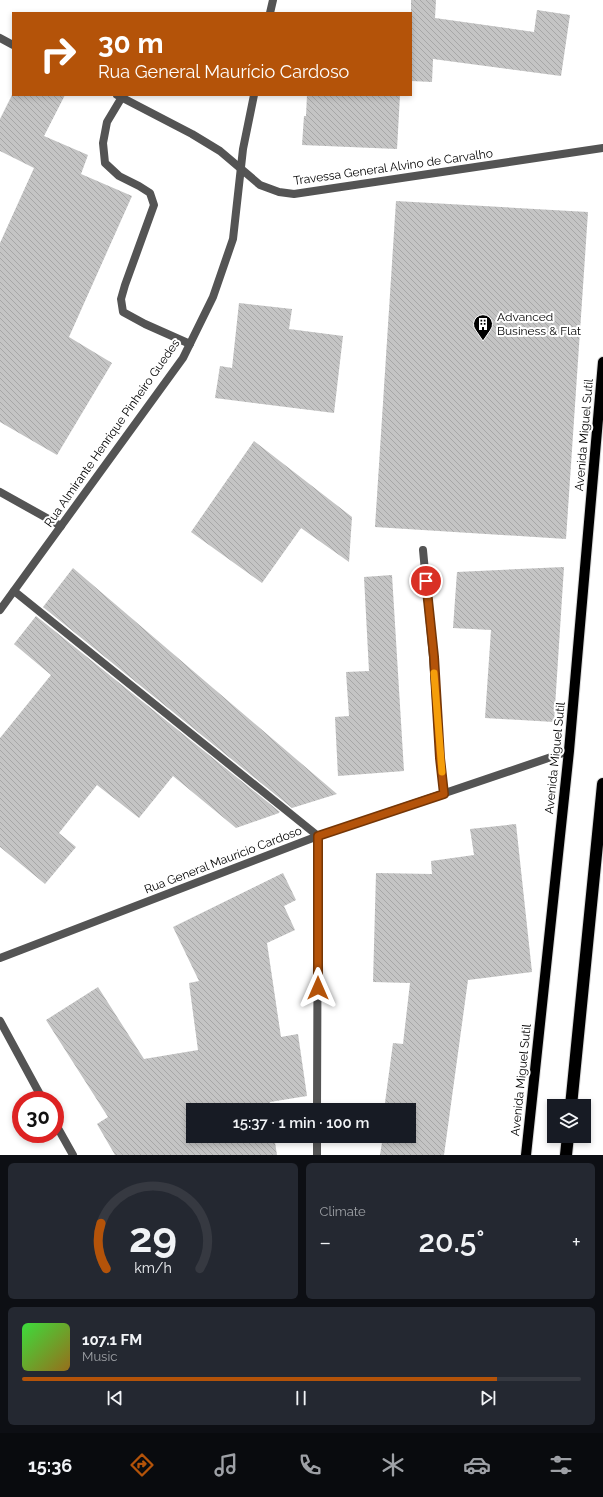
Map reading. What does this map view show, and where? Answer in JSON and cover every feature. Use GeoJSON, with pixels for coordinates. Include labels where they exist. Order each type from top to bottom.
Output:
{"type":"FeatureCollection","features":[{"type":"Feature","properties":{"kind":"highway"},"geometry":{"type":"LineString","coordinates":[[572,1099],[603,784]]}},
{"type":"Feature","properties":{"kind":"highway"},"geometry":{"type":"LineString","coordinates":[[566,1155],[567,1143]]}},
{"type":"Feature","properties":{"kind":"main road","name":"Avenida Miguel Sutil"},"geometry":{"type":"LineString","coordinates":[[526,1155],[569,752],[603,362]]}},
{"type":"Feature","properties":{"kind":"street"},"geometry":{"type":"LineString","coordinates":[[270,12],[273,0]]}},
{"type":"Feature","properties":{"kind":"street"},"geometry":{"type":"LineString","coordinates":[[0,38],[12,44]]}},
{"type":"Feature","properties":{"kind":"street"},"geometry":{"type":"LineString","coordinates":[[120,96],[107,122],[103,143],[105,163],[119,176],[150,193],[154,205],[125,285],[121,299],[123,312],[145,324],[190,344]]}},
{"type":"Feature","properties":{"kind":"street","name":"Travessa General Alvino de Carvalho"},"geometry":{"type":"LineString","coordinates":[[120,96],[192,134],[220,151],[260,185],[279,192],[294,194],[603,148]]}},
{"type":"Feature","properties":{"kind":"street","name":"Rua Almirante Henrique Pinheiro Guedes"},"geometry":{"type":"LineString","coordinates":[[0,610],[183,358],[190,344],[213,297],[233,239],[243,149],[254,96]]}},
{"type":"Feature","properties":{"kind":"street"},"geometry":{"type":"LineString","coordinates":[[0,492],[61,526]]}},
{"type":"Feature","properties":{"kind":"street"},"geometry":{"type":"LineString","coordinates":[[423,550],[434,657],[440,758],[444,794]]}},
{"type":"Feature","properties":{"kind":"street"},"geometry":{"type":"LineString","coordinates":[[14,591],[318,836],[317,1103]]}},
{"type":"Feature","properties":{"kind":"street","name":"Rua General Maurício Cardoso"},"geometry":{"type":"LineString","coordinates":[[0,958],[318,836],[569,752]]}},
{"type":"Feature","properties":{"kind":"street"},"geometry":{"type":"LineString","coordinates":[[0,1021],[38,1091]]}},
{"type":"Feature","properties":{"kind":"street"},"geometry":{"type":"LineString","coordinates":[[64,1139],[73,1155]]}},
{"type":"Feature","properties":{"kind":"street"},"geometry":{"type":"LineString","coordinates":[[317,1143],[317,1155]]}},
{"type":"Feature","properties":{"kind":"building"},"geometry":{"type":"Polygon","coordinates":[[[411,0],[436,0],[435,18],[534,32],[537,10],[570,15],[561,76],[433,59],[432,82],[412,81],[411,0]]]}},
{"type":"Feature","properties":{"kind":"building"},"geometry":{"type":"Polygon","coordinates":[[[12,95],[64,96],[44,136],[88,155],[81,174],[132,196],[69,337],[112,363],[57,455],[0,422],[0,243],[34,168],[0,151],[0,119],[12,95]]]}},
{"type":"Feature","properties":{"kind":"building"},"geometry":{"type":"Polygon","coordinates":[[[307,96],[400,96],[397,149],[302,145],[304,116],[306,116],[307,96]]]}},
{"type":"Feature","properties":{"kind":"building","name":"Advanced Business & Flat"},"geometry":{"type":"Polygon","coordinates":[[[396,201],[588,212],[566,539],[375,527],[396,201]]]}},
{"type":"Feature","properties":{"kind":"building"},"geometry":{"type":"Polygon","coordinates":[[[239,303],[292,309],[289,329],[343,336],[334,413],[215,398],[220,366],[232,368],[239,303]]]}},
{"type":"Feature","properties":{"kind":"building"},"geometry":{"type":"Polygon","coordinates":[[[254,441],[352,517],[349,562],[301,528],[262,583],[191,532],[254,441]]]}},
{"type":"Feature","properties":{"kind":"building"},"geometry":{"type":"Polygon","coordinates":[[[564,567],[554,722],[485,718],[491,630],[453,628],[457,572],[564,567]]]}},
{"type":"Feature","properties":{"kind":"building"},"geometry":{"type":"Polygon","coordinates":[[[73,568],[337,794],[292,808],[43,607],[73,568]]]}},
{"type":"Feature","properties":{"kind":"building"},"geometry":{"type":"Polygon","coordinates":[[[392,575],[404,771],[338,776],[335,717],[349,716],[346,672],[369,671],[364,577],[392,575]]]}},
{"type":"Feature","properties":{"kind":"building"},"geometry":{"type":"Polygon","coordinates":[[[36,616],[280,812],[236,828],[173,776],[139,818],[97,785],[59,833],[76,847],[45,884],[0,847],[0,738],[51,675],[14,644],[36,616]]]}},
{"type":"Feature","properties":{"kind":"building"},"geometry":{"type":"Polygon","coordinates":[[[516,824],[532,972],[468,980],[444,1155],[380,1155],[382,1143],[416,1143],[416,1103],[385,1103],[393,1043],[403,1044],[410,983],[373,982],[376,873],[432,874],[431,861],[474,855],[470,829],[516,824]]]}},
{"type":"Feature","properties":{"kind":"building"},"geometry":{"type":"Polygon","coordinates":[[[283,873],[296,900],[284,906],[295,930],[267,943],[281,1037],[298,1034],[307,1096],[270,1103],[186,1103],[186,1143],[275,1143],[277,1155],[115,1155],[97,1124],[108,1117],[46,1020],[98,987],[144,1059],[198,1050],[189,983],[199,981],[173,927],[283,873]]]}},
{"type":"Feature","properties":{"kind":"slow traffic"},"geometry":{"type":"LineString","coordinates":[[434,673],[442,772]]}},
{"type":"Feature","properties":{"kind":"place","name":"Advanced Business & Flat"},"geometry":{"type":"Point","coordinates":[483,341]}},
{"type":"Feature","properties":{"kind":"route"},"geometry":{"type":"LineString","coordinates":[[318,988],[318,836],[444,794],[440,758],[434,657],[426,581]]}}]}
